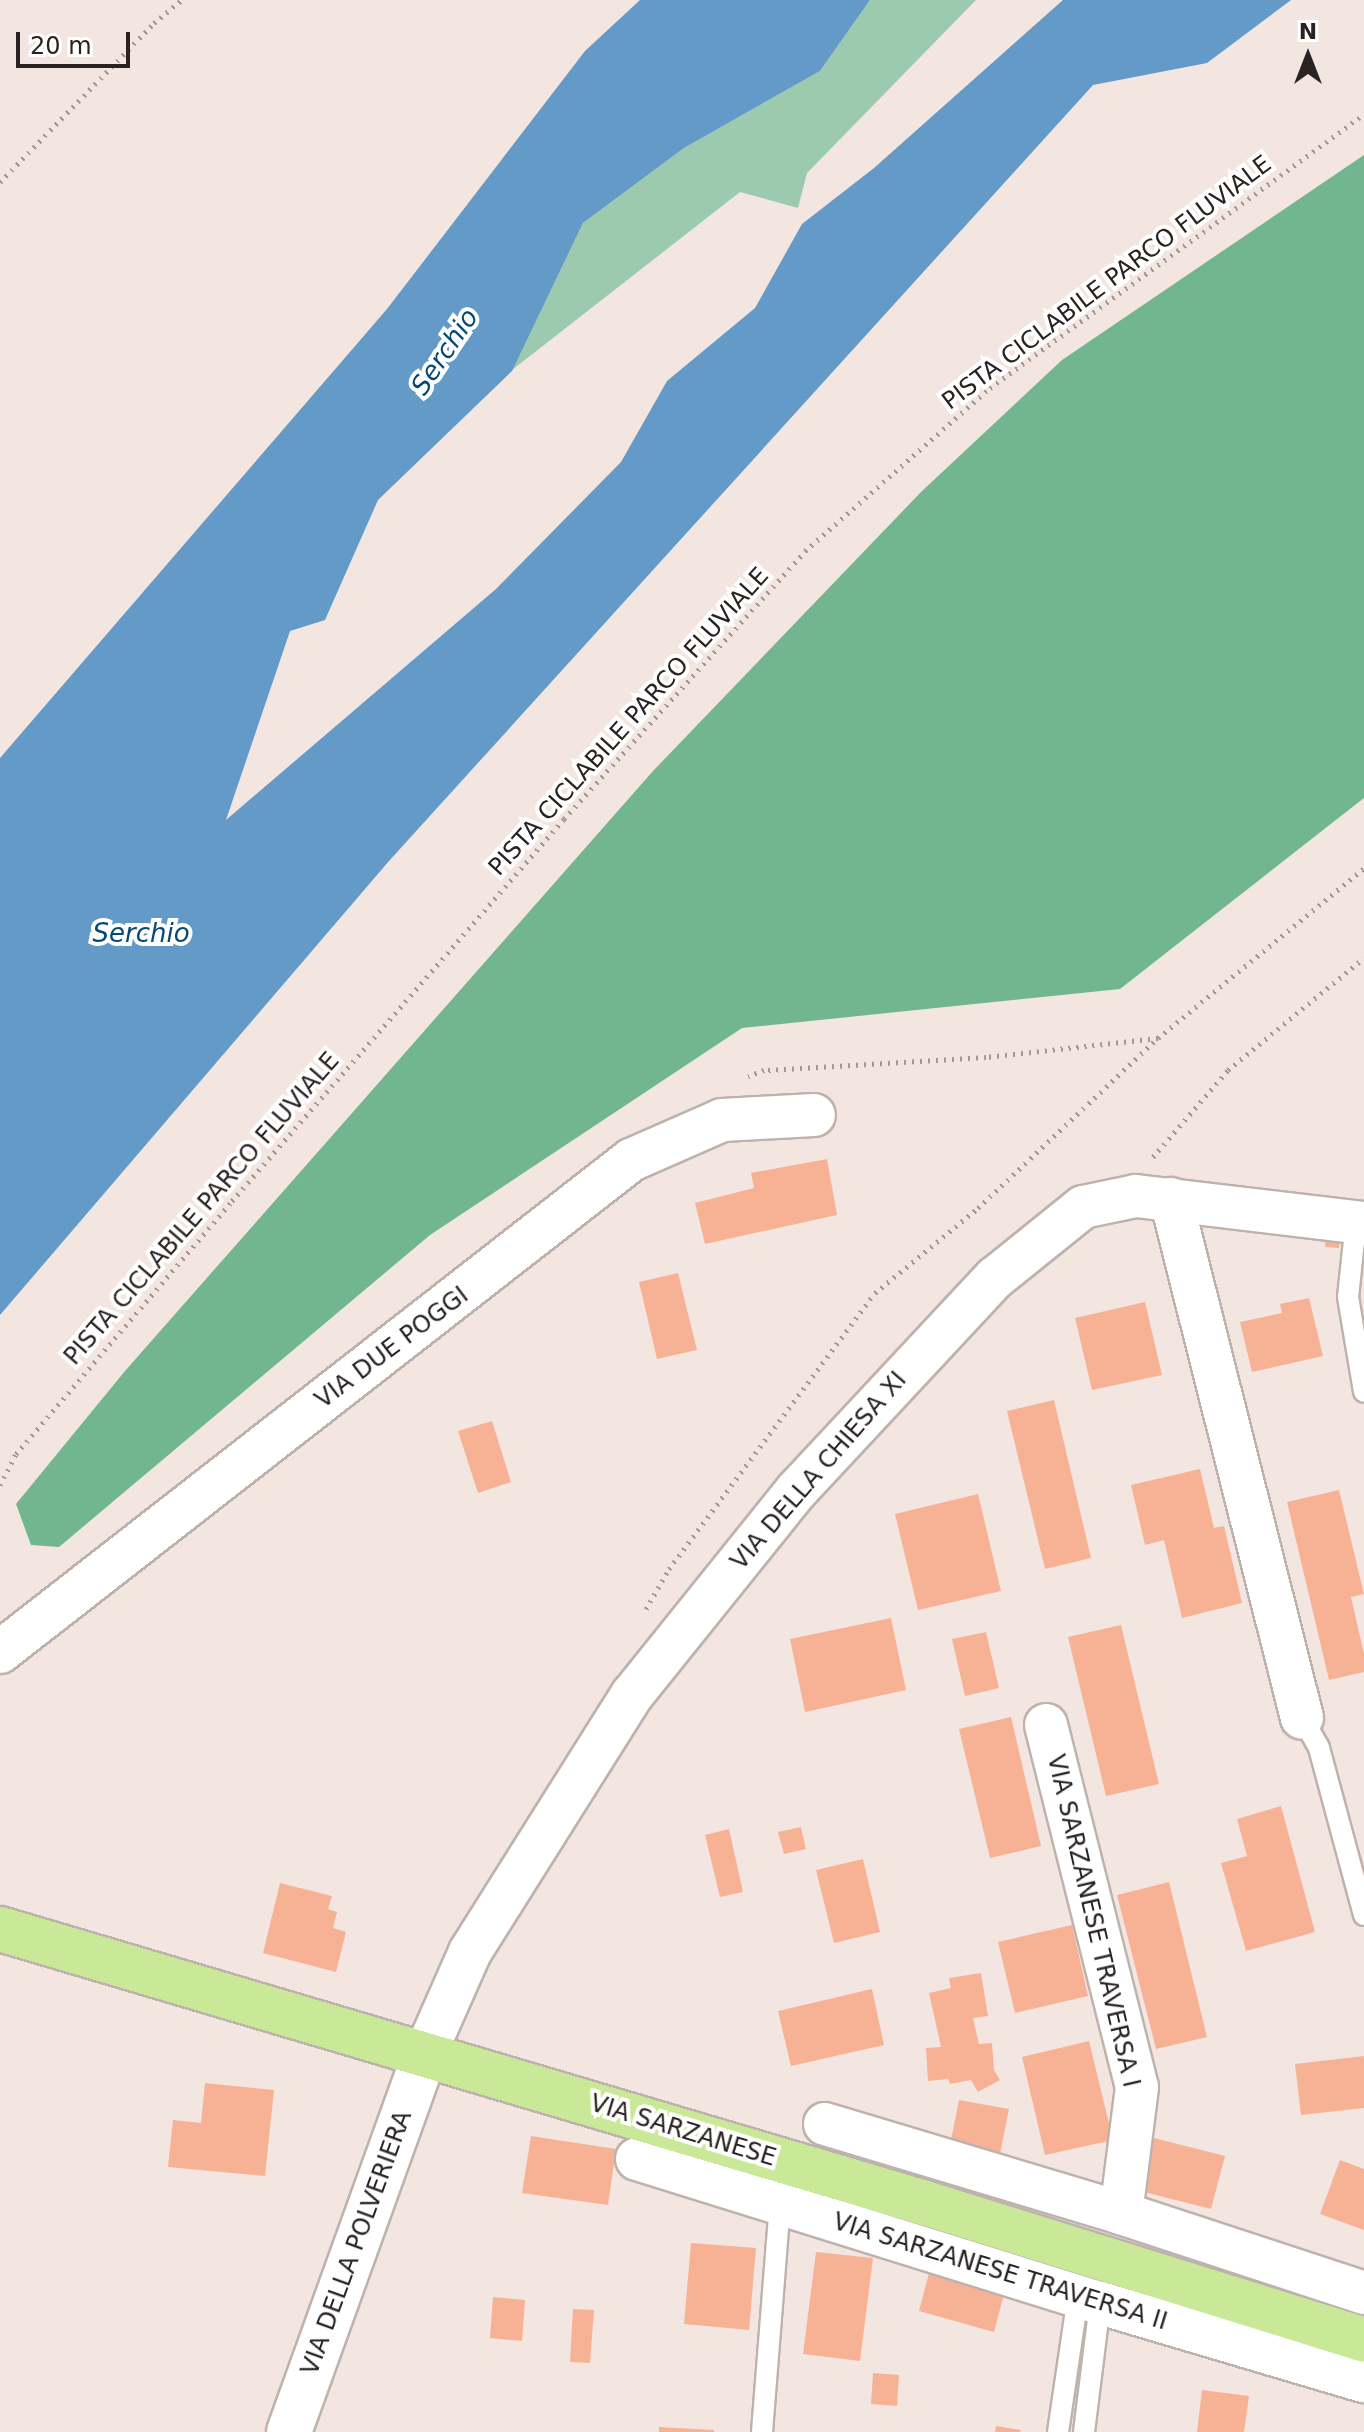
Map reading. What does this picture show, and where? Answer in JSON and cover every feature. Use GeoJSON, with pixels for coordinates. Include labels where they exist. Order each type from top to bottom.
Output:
{"type":"FeatureCollection","features":[{"type":"Feature","properties":{"kind":"main road","name":"VIA SARZANESE"},"geometry":{"type":"LineString","coordinates":[[0,1929],[425,2054],[1364,2340]]}},
{"type":"Feature","properties":{"kind":"street","name":"VIA DUE POGGI"},"geometry":{"type":"LineString","coordinates":[[0,1652],[631,1160],[722,1120],[814,1115]]}},
{"type":"Feature","properties":{"kind":"street","name":"VIA DELLA CHIESA XI"},"geometry":{"type":"LineString","coordinates":[[425,2054],[470,1952],[632,1695],[797,1490],[995,1278],[1083,1207],[1136,1196],[1360,1222]]}},
{"type":"Feature","properties":{"kind":"street"},"geometry":{"type":"LineString","coordinates":[[1171,1199],[1302,1718]]}},
{"type":"Feature","properties":{"kind":"street","name":"VIA SARZANESE TRAVERSA I"},"geometry":{"type":"LineString","coordinates":[[1046,1725],[1137,2087],[1121,2213]]}},
{"type":"Feature","properties":{"kind":"street","name":"VIA DELLA POLVERIERA"},"geometry":{"type":"LineString","coordinates":[[289,2432],[425,2054]]}},
{"type":"Feature","properties":{"kind":"street"},"geometry":{"type":"LineString","coordinates":[[825,2124],[1121,2213],[1364,2293]]}},
{"type":"Feature","properties":{"kind":"street","name":"VIA SARZANESE TRAVERSA II"},"geometry":{"type":"LineString","coordinates":[[637,2159],[1089,2300],[1364,2381]]}},
{"type":"Feature","properties":{"kind":"lane"},"geometry":{"type":"LineString","coordinates":[[1360,1222],[1348,1297],[1364,1392]]}},
{"type":"Feature","properties":{"kind":"lane"},"geometry":{"type":"LineString","coordinates":[[1302,1718],[1319,1748],[1364,1915]]}},
{"type":"Feature","properties":{"kind":"lane"},"geometry":{"type":"LineString","coordinates":[[762,2432],[780,2205]]}},
{"type":"Feature","properties":{"kind":"lane"},"geometry":{"type":"LineString","coordinates":[[1058,2432],[1089,2300]]}},
{"type":"Feature","properties":{"kind":"lane"},"geometry":{"type":"LineString","coordinates":[[1084,2432],[1089,2300]]}},
{"type":"Feature","properties":{"kind":"path"},"geometry":{"type":"LineString","coordinates":[[0,182],[154,23],[181,0]]}},
{"type":"Feature","properties":{"kind":"path","name":"PISTA CICLABILE PARCO FLUVIALE"},"geometry":{"type":"LineString","coordinates":[[0,1485],[16,1454],[564,819],[805,551],[990,388],[1364,114]]}},
{"type":"Feature","properties":{"kind":"path"},"geometry":{"type":"LineString","coordinates":[[638,1623],[669,1569],[875,1293],[978,1208],[1158,1038],[1364,868]]}},
{"type":"Feature","properties":{"kind":"path"},"geometry":{"type":"LineString","coordinates":[[1116,1200],[1228,1070],[1364,958]]}},
{"type":"Feature","properties":{"kind":"path"},"geometry":{"type":"LineString","coordinates":[[734,1081],[764,1070],[986,1057],[1158,1038]]}},
{"type":"Feature","properties":{"kind":"green space"},"geometry":{"type":"Polygon","coordinates":[[[870,0],[976,0],[807,173],[798,208],[740,192],[512,370],[583,223],[684,148],[820,71],[870,0]]]}},
{"type":"Feature","properties":{"kind":"green space"},"geometry":{"type":"Polygon","coordinates":[[[1364,155],[1364,798],[1120,989],[742,1028],[430,1235],[59,1547],[31,1545],[16,1504],[125,1371],[653,771],[922,491],[1062,360],[1364,155]]]}},
{"type":"Feature","properties":{"kind":"water","name":"Serchio"},"geometry":{"type":"Polygon","coordinates":[[[640,0],[870,0],[820,71],[684,148],[583,223],[512,371],[378,500],[325,620],[290,631],[226,820],[496,589],[621,462],[667,381],[755,308],[802,224],[874,168],[1063,0],[1291,0],[1207,63],[1093,85],[389,861],[0,1315],[0,758],[387,309],[585,51],[640,0]]]}},
{"type":"Feature","properties":{"kind":"building"},"geometry":{"type":"Polygon","coordinates":[[[827,1159],[837,1215],[705,1244],[695,1203],[754,1188],[751,1173],[827,1159]]]}},
{"type":"Feature","properties":{"kind":"building"},"geometry":{"type":"Polygon","coordinates":[[[1326,1232],[1341,1233],[1339,1248],[1325,1247],[1326,1232]]]}},
{"type":"Feature","properties":{"kind":"building"},"geometry":{"type":"Polygon","coordinates":[[[678,1273],[697,1350],[657,1359],[639,1282],[678,1273]]]}},
{"type":"Feature","properties":{"kind":"building"},"geometry":{"type":"Polygon","coordinates":[[[1309,1298],[1323,1356],[1252,1372],[1240,1322],[1282,1313],[1280,1304],[1309,1298]]]}},
{"type":"Feature","properties":{"kind":"building"},"geometry":{"type":"Polygon","coordinates":[[[1145,1302],[1162,1375],[1092,1390],[1075,1318],[1145,1302]]]}},
{"type":"Feature","properties":{"kind":"building"},"geometry":{"type":"Polygon","coordinates":[[[1054,1400],[1091,1558],[1045,1569],[1007,1411],[1054,1400]]]}},
{"type":"Feature","properties":{"kind":"building"},"geometry":{"type":"Polygon","coordinates":[[[492,1421],[511,1482],[478,1493],[458,1431],[492,1421]]]}},
{"type":"Feature","properties":{"kind":"building"},"geometry":{"type":"Polygon","coordinates":[[[1200,1469],[1214,1528],[1224,1526],[1242,1603],[1182,1618],[1164,1540],[1145,1545],[1131,1485],[1200,1469]]]}},
{"type":"Feature","properties":{"kind":"building"},"geometry":{"type":"Polygon","coordinates":[[[1339,1490],[1364,1594],[1351,1597],[1364,1654],[1364,1672],[1329,1680],[1287,1502],[1339,1490]]]}},
{"type":"Feature","properties":{"kind":"building"},"geometry":{"type":"Polygon","coordinates":[[[978,1494],[1001,1591],[918,1610],[895,1514],[978,1494]]]}},
{"type":"Feature","properties":{"kind":"building"},"geometry":{"type":"Polygon","coordinates":[[[891,1618],[906,1690],[805,1712],[790,1639],[891,1618]]]}},
{"type":"Feature","properties":{"kind":"building"},"geometry":{"type":"Polygon","coordinates":[[[1121,1625],[1159,1784],[1106,1796],[1068,1637],[1121,1625]]]}},
{"type":"Feature","properties":{"kind":"building"},"geometry":{"type":"Polygon","coordinates":[[[986,1632],[999,1688],[965,1696],[952,1639],[986,1632]]]}},
{"type":"Feature","properties":{"kind":"building"},"geometry":{"type":"Polygon","coordinates":[[[1011,1717],[1041,1846],[990,1858],[959,1729],[1011,1717]]]}},
{"type":"Feature","properties":{"kind":"building"},"geometry":{"type":"Polygon","coordinates":[[[1281,1806],[1315,1932],[1246,1951],[1221,1863],[1247,1856],[1237,1819],[1281,1806]]]}},
{"type":"Feature","properties":{"kind":"building"},"geometry":{"type":"Polygon","coordinates":[[[801,1827],[806,1849],[784,1854],[778,1832],[801,1827]]]}},
{"type":"Feature","properties":{"kind":"building"},"geometry":{"type":"Polygon","coordinates":[[[729,1829],[743,1892],[720,1897],[705,1835],[729,1829]]]}},
{"type":"Feature","properties":{"kind":"building"},"geometry":{"type":"Polygon","coordinates":[[[863,1859],[880,1932],[834,1943],[816,1870],[863,1859]]]}},
{"type":"Feature","properties":{"kind":"building"},"geometry":{"type":"Polygon","coordinates":[[[1169,1882],[1207,2037],[1156,2049],[1117,1895],[1169,1882]]]}},
{"type":"Feature","properties":{"kind":"building"},"geometry":{"type":"Polygon","coordinates":[[[280,1883],[332,1896],[328,1909],[337,1912],[333,1928],[346,1932],[336,1972],[263,1953],[280,1883]]]}},
{"type":"Feature","properties":{"kind":"building"},"geometry":{"type":"Polygon","coordinates":[[[1072,1925],[1088,1996],[1015,2013],[998,1942],[1072,1925]]]}},
{"type":"Feature","properties":{"kind":"building"},"geometry":{"type":"Polygon","coordinates":[[[981,1973],[988,2016],[973,2018],[979,2044],[992,2043],[994,2070],[1000,2080],[978,2092],[971,2080],[950,2084],[948,2079],[928,2081],[926,2048],[941,2047],[929,1993],[951,1988],[949,1978],[981,1973]]]}},
{"type":"Feature","properties":{"kind":"building"},"geometry":{"type":"Polygon","coordinates":[[[872,1989],[884,2045],[791,2066],[778,2011],[872,1989]]]}},
{"type":"Feature","properties":{"kind":"building"},"geometry":{"type":"Polygon","coordinates":[[[1089,2041],[1113,2140],[1045,2155],[1022,2057],[1089,2041]]]}},
{"type":"Feature","properties":{"kind":"building"},"geometry":{"type":"Polygon","coordinates":[[[1364,2056],[1364,2108],[1301,2115],[1295,2064],[1364,2056]]]}},
{"type":"Feature","properties":{"kind":"building"},"geometry":{"type":"Polygon","coordinates":[[[205,2083],[274,2090],[265,2176],[168,2167],[173,2120],[201,2123],[205,2083]]]}},
{"type":"Feature","properties":{"kind":"building"},"geometry":{"type":"Polygon","coordinates":[[[959,2100],[1009,2109],[999,2159],[949,2150],[959,2100]]]}},
{"type":"Feature","properties":{"kind":"building"},"geometry":{"type":"Polygon","coordinates":[[[531,2136],[616,2149],[608,2205],[522,2193],[531,2136]]]}},
{"type":"Feature","properties":{"kind":"building"},"geometry":{"type":"Polygon","coordinates":[[[1146,2136],[1225,2156],[1211,2209],[1132,2189],[1146,2136]]]}},
{"type":"Feature","properties":{"kind":"building"},"geometry":{"type":"Polygon","coordinates":[[[1340,2160],[1364,2169],[1364,2230],[1320,2214],[1340,2160]]]}},
{"type":"Feature","properties":{"kind":"building"},"geometry":{"type":"Polygon","coordinates":[[[691,2243],[756,2248],[749,2330],[684,2324],[691,2243]]]}},
{"type":"Feature","properties":{"kind":"building"},"geometry":{"type":"Polygon","coordinates":[[[816,2252],[873,2258],[860,2361],[803,2354],[816,2252]]]}},
{"type":"Feature","properties":{"kind":"building"},"geometry":{"type":"Polygon","coordinates":[[[933,2258],[1008,2279],[994,2332],[919,2311],[933,2258]]]}},
{"type":"Feature","properties":{"kind":"building"},"geometry":{"type":"Polygon","coordinates":[[[493,2297],[525,2300],[522,2341],[490,2338],[493,2297]]]}},
{"type":"Feature","properties":{"kind":"building"},"geometry":{"type":"Polygon","coordinates":[[[573,2309],[594,2310],[590,2363],[570,2362],[573,2309]]]}},
{"type":"Feature","properties":{"kind":"building"},"geometry":{"type":"Polygon","coordinates":[[[873,2373],[899,2375],[897,2406],[871,2404],[873,2373]]]}},
{"type":"Feature","properties":{"kind":"building"},"geometry":{"type":"Polygon","coordinates":[[[1202,2390],[1249,2396],[1244,2432],[1197,2432],[1202,2390]]]}},
{"type":"Feature","properties":{"kind":"building"},"geometry":{"type":"Polygon","coordinates":[[[996,2426],[1021,2430],[995,2432],[996,2426]]]}},
{"type":"Feature","properties":{"kind":"building"},"geometry":{"type":"Polygon","coordinates":[[[659,2427],[714,2430],[714,2432],[659,2432],[659,2427]]]}}]}
